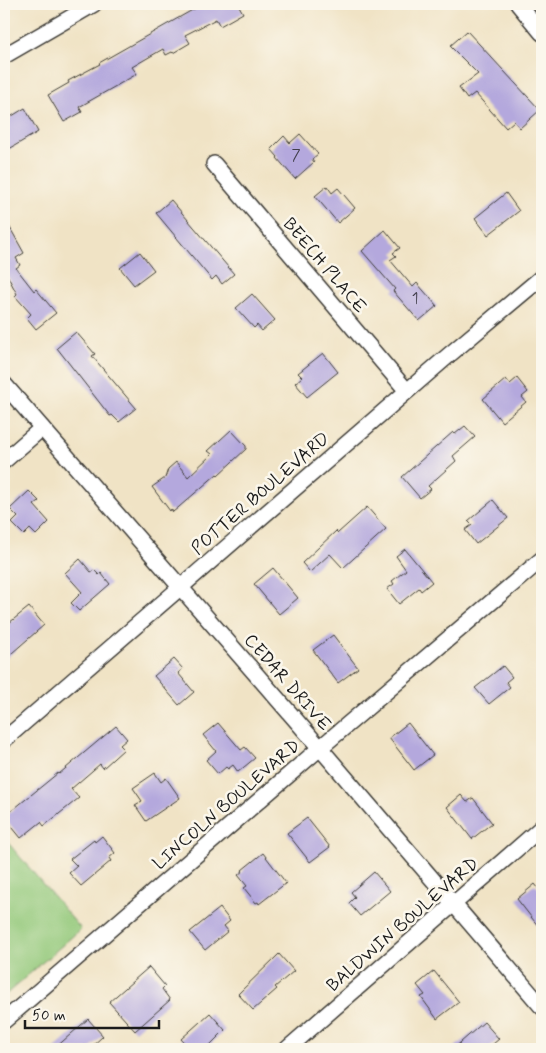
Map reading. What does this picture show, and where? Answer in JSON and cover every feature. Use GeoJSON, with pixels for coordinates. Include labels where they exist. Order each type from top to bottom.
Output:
{"type":"FeatureCollection","features":[{"type":"Feature","properties":{"kind":"street"},"geometry":{"type":"LineString","coordinates":[[4,56],[94,4]]}},
{"type":"Feature","properties":{"kind":"street"},"geometry":{"type":"LineString","coordinates":[[518,4],[542,33]]}},
{"type":"Feature","properties":{"kind":"street","name":"BEECH PLACE"},"geometry":{"type":"LineString","coordinates":[[214,164],[407,391]]}},
{"type":"Feature","properties":{"kind":"street","name":"POTTER BOULEVARD"},"geometry":{"type":"LineString","coordinates":[[4,740],[180,586],[542,277]]}},
{"type":"Feature","properties":{"kind":"street","name":"CEDAR DRIVE"},"geometry":{"type":"LineString","coordinates":[[4,384],[542,1007]]}},
{"type":"Feature","properties":{"kind":"street"},"geometry":{"type":"LineString","coordinates":[[4,461],[42,428]]}},
{"type":"Feature","properties":{"kind":"street","name":"LINCOLN BOULEVARD"},"geometry":{"type":"LineString","coordinates":[[4,1021],[542,559]]}},
{"type":"Feature","properties":{"kind":"street","name":"BALDWIN BOULEVARD"},"geometry":{"type":"LineString","coordinates":[[287,1049],[542,827]]}},
{"type":"Feature","properties":{"kind":"green space"},"geometry":{"type":"Polygon","coordinates":[[[4,838],[81,929],[4,996],[4,838]]]}},
{"type":"Feature","properties":{"kind":"building"},"geometry":{"type":"Polygon","coordinates":[[[203,4],[244,4],[239,6],[243,13],[220,26],[216,19],[185,35],[190,43],[173,53],[166,55],[163,49],[132,67],[137,74],[79,107],[82,112],[64,122],[48,95],[69,83],[68,81],[203,4]]]}},
{"type":"Feature","properties":{"kind":"building"},"geometry":{"type":"Polygon","coordinates":[[[467,31],[540,110],[520,128],[514,121],[506,128],[475,93],[467,99],[459,88],[478,74],[450,46],[467,31]]]}},
{"type":"Feature","properties":{"kind":"building"},"geometry":{"type":"Polygon","coordinates":[[[25,108],[38,132],[4,152],[4,121],[25,108]]]}},
{"type":"Feature","properties":{"kind":"building"},"geometry":{"type":"Polygon","coordinates":[[[300,134],[318,154],[312,159],[314,162],[295,179],[271,149],[284,136],[290,143],[300,134]]]}},
{"type":"Feature","properties":{"kind":"building"},"geometry":{"type":"Polygon","coordinates":[[[327,186],[332,193],[338,188],[355,208],[338,223],[315,196],[327,186]]]}},
{"type":"Feature","properties":{"kind":"building"},"geometry":{"type":"Polygon","coordinates":[[[506,193],[519,211],[488,235],[475,218],[506,193]]]}},
{"type":"Feature","properties":{"kind":"building"},"geometry":{"type":"Polygon","coordinates":[[[171,200],[234,274],[222,284],[216,276],[212,280],[156,213],[171,200]]]}},
{"type":"Feature","properties":{"kind":"building"},"geometry":{"type":"Polygon","coordinates":[[[4,217],[24,253],[16,258],[20,265],[16,268],[34,291],[36,289],[56,313],[36,329],[27,318],[31,314],[15,296],[17,294],[6,273],[4,275],[4,217]]]}},
{"type":"Feature","properties":{"kind":"building"},"geometry":{"type":"Polygon","coordinates":[[[385,230],[400,248],[393,253],[396,256],[390,260],[413,287],[417,283],[437,306],[419,321],[393,291],[395,289],[362,251],[385,230]]]}},
{"type":"Feature","properties":{"kind":"building"},"geometry":{"type":"Polygon","coordinates":[[[140,252],[154,270],[134,285],[120,268],[140,252]]]}},
{"type":"Feature","properties":{"kind":"building"},"geometry":{"type":"Polygon","coordinates":[[[252,294],[275,320],[262,331],[257,325],[254,328],[236,308],[252,294]]]}},
{"type":"Feature","properties":{"kind":"building"},"geometry":{"type":"Polygon","coordinates":[[[76,332],[95,354],[92,356],[136,408],[119,422],[112,415],[110,416],[57,348],[76,332]]]}},
{"type":"Feature","properties":{"kind":"building"},"geometry":{"type":"Polygon","coordinates":[[[323,353],[338,372],[307,397],[295,383],[302,377],[298,373],[323,353]]]}},
{"type":"Feature","properties":{"kind":"building"},"geometry":{"type":"Polygon","coordinates":[[[517,378],[528,392],[522,397],[526,402],[502,422],[483,399],[506,379],[510,384],[517,378]]]}},
{"type":"Feature","properties":{"kind":"building"},"geometry":{"type":"Polygon","coordinates":[[[465,426],[475,437],[453,456],[456,461],[428,486],[431,489],[420,498],[402,477],[453,432],[455,434],[465,426]]]}},
{"type":"Feature","properties":{"kind":"building"},"geometry":{"type":"Polygon","coordinates":[[[231,430],[246,446],[246,449],[173,512],[171,509],[170,511],[152,487],[165,478],[168,469],[176,462],[188,477],[212,454],[208,451],[231,430]]]}},
{"type":"Feature","properties":{"kind":"building"},"geometry":{"type":"Polygon","coordinates":[[[29,491],[39,501],[34,505],[49,522],[36,535],[30,529],[24,535],[12,523],[18,517],[10,509],[29,491]]]}},
{"type":"Feature","properties":{"kind":"building"},"geometry":{"type":"Polygon","coordinates":[[[493,500],[508,518],[476,544],[465,530],[472,525],[468,521],[493,500]]]}},
{"type":"Feature","properties":{"kind":"building"},"geometry":{"type":"Polygon","coordinates":[[[367,507],[386,529],[343,568],[330,554],[310,572],[302,563],[336,531],[338,533],[367,507]]]}},
{"type":"Feature","properties":{"kind":"building"},"geometry":{"type":"Polygon","coordinates":[[[405,549],[432,582],[421,591],[419,588],[399,604],[387,589],[394,584],[392,581],[406,570],[396,556],[405,549]]]}},
{"type":"Feature","properties":{"kind":"building"},"geometry":{"type":"Polygon","coordinates":[[[80,559],[91,572],[94,570],[99,575],[101,573],[110,584],[79,611],[71,603],[82,592],[65,573],[80,559]]]}},
{"type":"Feature","properties":{"kind":"building"},"geometry":{"type":"Polygon","coordinates":[[[273,568],[298,598],[279,614],[254,584],[273,568]]]}},
{"type":"Feature","properties":{"kind":"building"},"geometry":{"type":"Polygon","coordinates":[[[29,607],[44,625],[4,660],[4,627],[29,607]]]}},
{"type":"Feature","properties":{"kind":"building"},"geometry":{"type":"Polygon","coordinates":[[[333,635],[358,668],[338,683],[313,650],[333,635]]]}},
{"type":"Feature","properties":{"kind":"building"},"geometry":{"type":"Polygon","coordinates":[[[174,659],[183,669],[178,673],[194,692],[179,705],[154,676],[174,659]]]}},
{"type":"Feature","properties":{"kind":"building"},"geometry":{"type":"Polygon","coordinates":[[[503,666],[512,677],[506,682],[510,687],[489,704],[475,688],[503,666]]]}},
{"type":"Feature","properties":{"kind":"building"},"geometry":{"type":"Polygon","coordinates":[[[218,723],[241,750],[245,747],[255,758],[238,772],[233,765],[228,769],[226,767],[218,774],[206,760],[216,751],[203,735],[218,723]]]}},
{"type":"Feature","properties":{"kind":"building"},"geometry":{"type":"Polygon","coordinates":[[[408,723],[433,755],[414,770],[389,738],[408,723]]]}},
{"type":"Feature","properties":{"kind":"building"},"geometry":{"type":"Polygon","coordinates":[[[116,726],[127,739],[120,745],[124,749],[103,768],[100,764],[71,789],[79,798],[44,826],[41,822],[21,838],[4,817],[116,726]]]}},
{"type":"Feature","properties":{"kind":"building"},"geometry":{"type":"Polygon","coordinates":[[[155,773],[161,782],[166,778],[180,798],[146,821],[135,805],[142,801],[133,788],[155,773]]]}},
{"type":"Feature","properties":{"kind":"building"},"geometry":{"type":"Polygon","coordinates":[[[461,795],[467,802],[473,798],[492,823],[472,839],[447,807],[461,795]]]}},
{"type":"Feature","properties":{"kind":"building"},"geometry":{"type":"Polygon","coordinates":[[[307,818],[330,847],[310,862],[287,833],[307,818]]]}},
{"type":"Feature","properties":{"kind":"building"},"geometry":{"type":"Polygon","coordinates":[[[102,836],[115,853],[109,858],[111,861],[81,886],[69,873],[77,866],[70,859],[102,836]]]}},
{"type":"Feature","properties":{"kind":"building"},"geometry":{"type":"Polygon","coordinates":[[[263,853],[286,883],[259,904],[258,902],[256,903],[244,888],[247,886],[238,875],[263,853]]]}},
{"type":"Feature","properties":{"kind":"building"},"geometry":{"type":"Polygon","coordinates":[[[374,872],[390,891],[360,916],[349,903],[355,897],[351,892],[374,872]]]}},
{"type":"Feature","properties":{"kind":"building"},"geometry":{"type":"Polygon","coordinates":[[[535,884],[542,893],[542,931],[517,899],[535,884]]]}},
{"type":"Feature","properties":{"kind":"building"},"geometry":{"type":"Polygon","coordinates":[[[220,908],[230,921],[224,926],[228,931],[205,950],[190,932],[220,908]]]}},
{"type":"Feature","properties":{"kind":"building"},"geometry":{"type":"Polygon","coordinates":[[[279,954],[294,971],[275,987],[277,989],[253,1010],[238,994],[279,954]]]}},
{"type":"Feature","properties":{"kind":"building"},"geometry":{"type":"Polygon","coordinates":[[[149,967],[165,986],[162,989],[170,1000],[135,1031],[109,1002],[149,967]]]}},
{"type":"Feature","properties":{"kind":"building"},"geometry":{"type":"Polygon","coordinates":[[[434,971],[459,1002],[437,1019],[421,997],[425,995],[417,985],[434,971]]]}},
{"type":"Feature","properties":{"kind":"building"},"geometry":{"type":"Polygon","coordinates":[[[210,1013],[225,1030],[206,1049],[190,1049],[181,1039],[210,1013]]]}},
{"type":"Feature","properties":{"kind":"building"},"geometry":{"type":"Polygon","coordinates":[[[88,1019],[103,1036],[89,1049],[54,1049],[88,1019]]]}},
{"type":"Feature","properties":{"kind":"building"},"geometry":{"type":"Polygon","coordinates":[[[484,1022],[499,1039],[487,1049],[453,1049],[484,1022]]]}}]}
